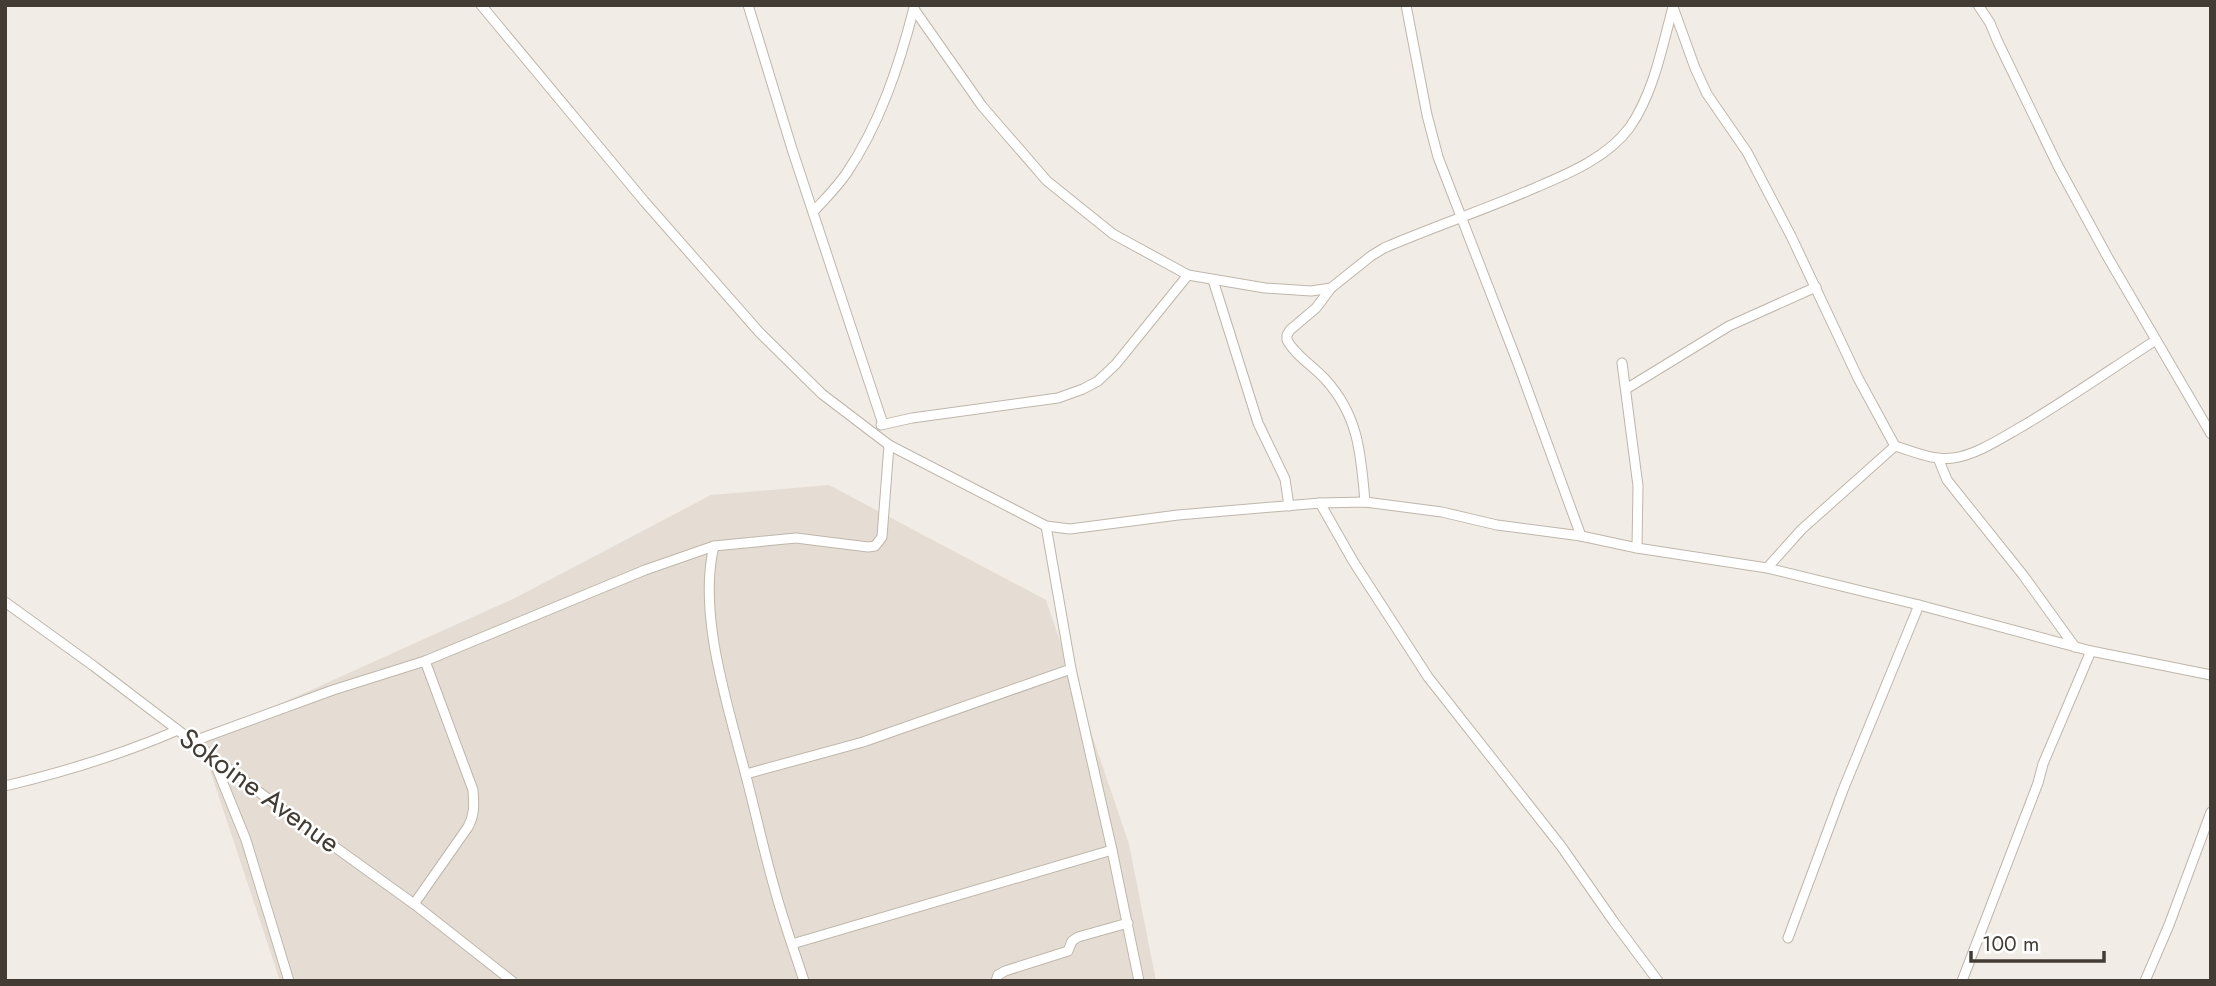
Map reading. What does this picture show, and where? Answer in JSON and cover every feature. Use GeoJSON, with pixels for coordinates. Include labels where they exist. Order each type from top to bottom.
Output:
{"type":"FeatureCollection","features":[{"type":"Feature","properties":{"kind":"street"},"geometry":{"type":"LineString","coordinates":[[481,5],[644,201],[760,333],[822,394],[889,445],[1046,526],[1070,529],[1178,515],[1364,502],[1442,512],[1497,525],[1581,536],[1637,548],[1767,568],[2091,651],[2211,675]]}},
{"type":"Feature","properties":{"kind":"street"},"geometry":{"type":"LineString","coordinates":[[748,5],[792,149],[883,424]]}},
{"type":"Feature","properties":{"kind":"street"},"geometry":{"type":"LineString","coordinates":[[1406,5],[1427,115],[1438,157],[1581,536]]}},
{"type":"Feature","properties":{"kind":"street"},"geometry":{"type":"LineString","coordinates":[[1978,5],[1994,30],[2057,166],[2211,434]]}},
{"type":"Feature","properties":{"kind":"street"},"geometry":{"type":"LineString","coordinates":[[1364,502],[1358,439],[1345,407],[1325,379],[1287,340],[1290,330],[1316,308],[1331,288],[1384,248],[1517,196],[1590,162],[1618,140],[1629,127],[1651,85],[1672,6]]}},
{"type":"Feature","properties":{"kind":"street"},"geometry":{"type":"LineString","coordinates":[[1672,6],[1707,94],[1747,152],[1815,286],[1858,379],[1895,446],[1938,458],[1966,455],[1998,440],[2058,405],[2156,340]]}},
{"type":"Feature","properties":{"kind":"street"},"geometry":{"type":"LineString","coordinates":[[814,211],[845,175],[878,116],[897,69],[914,7]]}},
{"type":"Feature","properties":{"kind":"street"},"geometry":{"type":"LineString","coordinates":[[914,7],[982,106],[1047,181],[1113,234],[1188,275],[1287,291],[1331,288]]}},
{"type":"Feature","properties":{"kind":"street"},"geometry":{"type":"LineString","coordinates":[[870,429],[883,424],[1058,398],[1083,389],[1098,381],[1116,364],[1188,275]]}},
{"type":"Feature","properties":{"kind":"street"},"geometry":{"type":"LineString","coordinates":[[1213,280],[1258,423],[1285,478],[1289,506]]}},
{"type":"Feature","properties":{"kind":"street"},"geometry":{"type":"LineString","coordinates":[[1626,389],[1729,326],[1815,286]]}},
{"type":"Feature","properties":{"kind":"street"},"geometry":{"type":"LineString","coordinates":[[1622,363],[1638,486],[1637,548]]}},
{"type":"Feature","properties":{"kind":"street"},"geometry":{"type":"LineString","coordinates":[[194,741],[333,690],[425,661],[645,570],[714,547],[796,538],[875,546],[882,537],[889,445]]}},
{"type":"Feature","properties":{"kind":"street"},"geometry":{"type":"LineString","coordinates":[[1767,568],[1802,529],[1895,446]]}},
{"type":"Feature","properties":{"kind":"street"},"geometry":{"type":"LineString","coordinates":[[1938,458],[1947,480],[2023,575],[2075,647]]}},
{"type":"Feature","properties":{"kind":"street"},"geometry":{"type":"LineString","coordinates":[[1320,503],[1353,561],[1427,677],[1561,846],[1658,981]]}},
{"type":"Feature","properties":{"kind":"street"},"geometry":{"type":"LineString","coordinates":[[1046,526],[1071,669],[1139,981]]}},
{"type":"Feature","properties":{"kind":"street"},"geometry":{"type":"LineString","coordinates":[[714,547],[709,564],[708,588],[724,695],[775,891],[804,981]]}},
{"type":"Feature","properties":{"kind":"street","name":"Sokoine Avenue"},"geometry":{"type":"LineString","coordinates":[[5,602],[414,904],[511,981]]}},
{"type":"Feature","properties":{"kind":"street"},"geometry":{"type":"LineString","coordinates":[[1788,939],[1843,790],[1919,605]]}},
{"type":"Feature","properties":{"kind":"street"},"geometry":{"type":"LineString","coordinates":[[1962,981],[2043,764],[2091,651]]}},
{"type":"Feature","properties":{"kind":"street"},"geometry":{"type":"LineString","coordinates":[[414,904],[468,827],[474,808],[464,764],[425,661]]}},
{"type":"Feature","properties":{"kind":"street"},"geometry":{"type":"LineString","coordinates":[[746,774],[863,742],[1071,669]]}},
{"type":"Feature","properties":{"kind":"street"},"geometry":{"type":"LineString","coordinates":[[5,786],[43,777],[152,742],[178,730]]}},
{"type":"Feature","properties":{"kind":"street"},"geometry":{"type":"LineString","coordinates":[[213,758],[246,840],[289,981]]}},
{"type":"Feature","properties":{"kind":"street"},"geometry":{"type":"LineString","coordinates":[[2145,981],[2211,812]]}},
{"type":"Feature","properties":{"kind":"street"},"geometry":{"type":"LineString","coordinates":[[792,944],[1112,850]]}},
{"type":"Feature","properties":{"kind":"street"},"geometry":{"type":"LineString","coordinates":[[996,981],[998,975],[1005,971],[1068,951],[1072,941],[1078,937],[1128,923]]}},
{"type":"Feature","properties":{"kind":"shaded area"},"geometry":{"type":"Polygon","coordinates":[[[829,485],[1046,600],[1129,844],[1156,981],[280,981],[200,740],[515,598],[711,495],[829,485]]]}}]}
